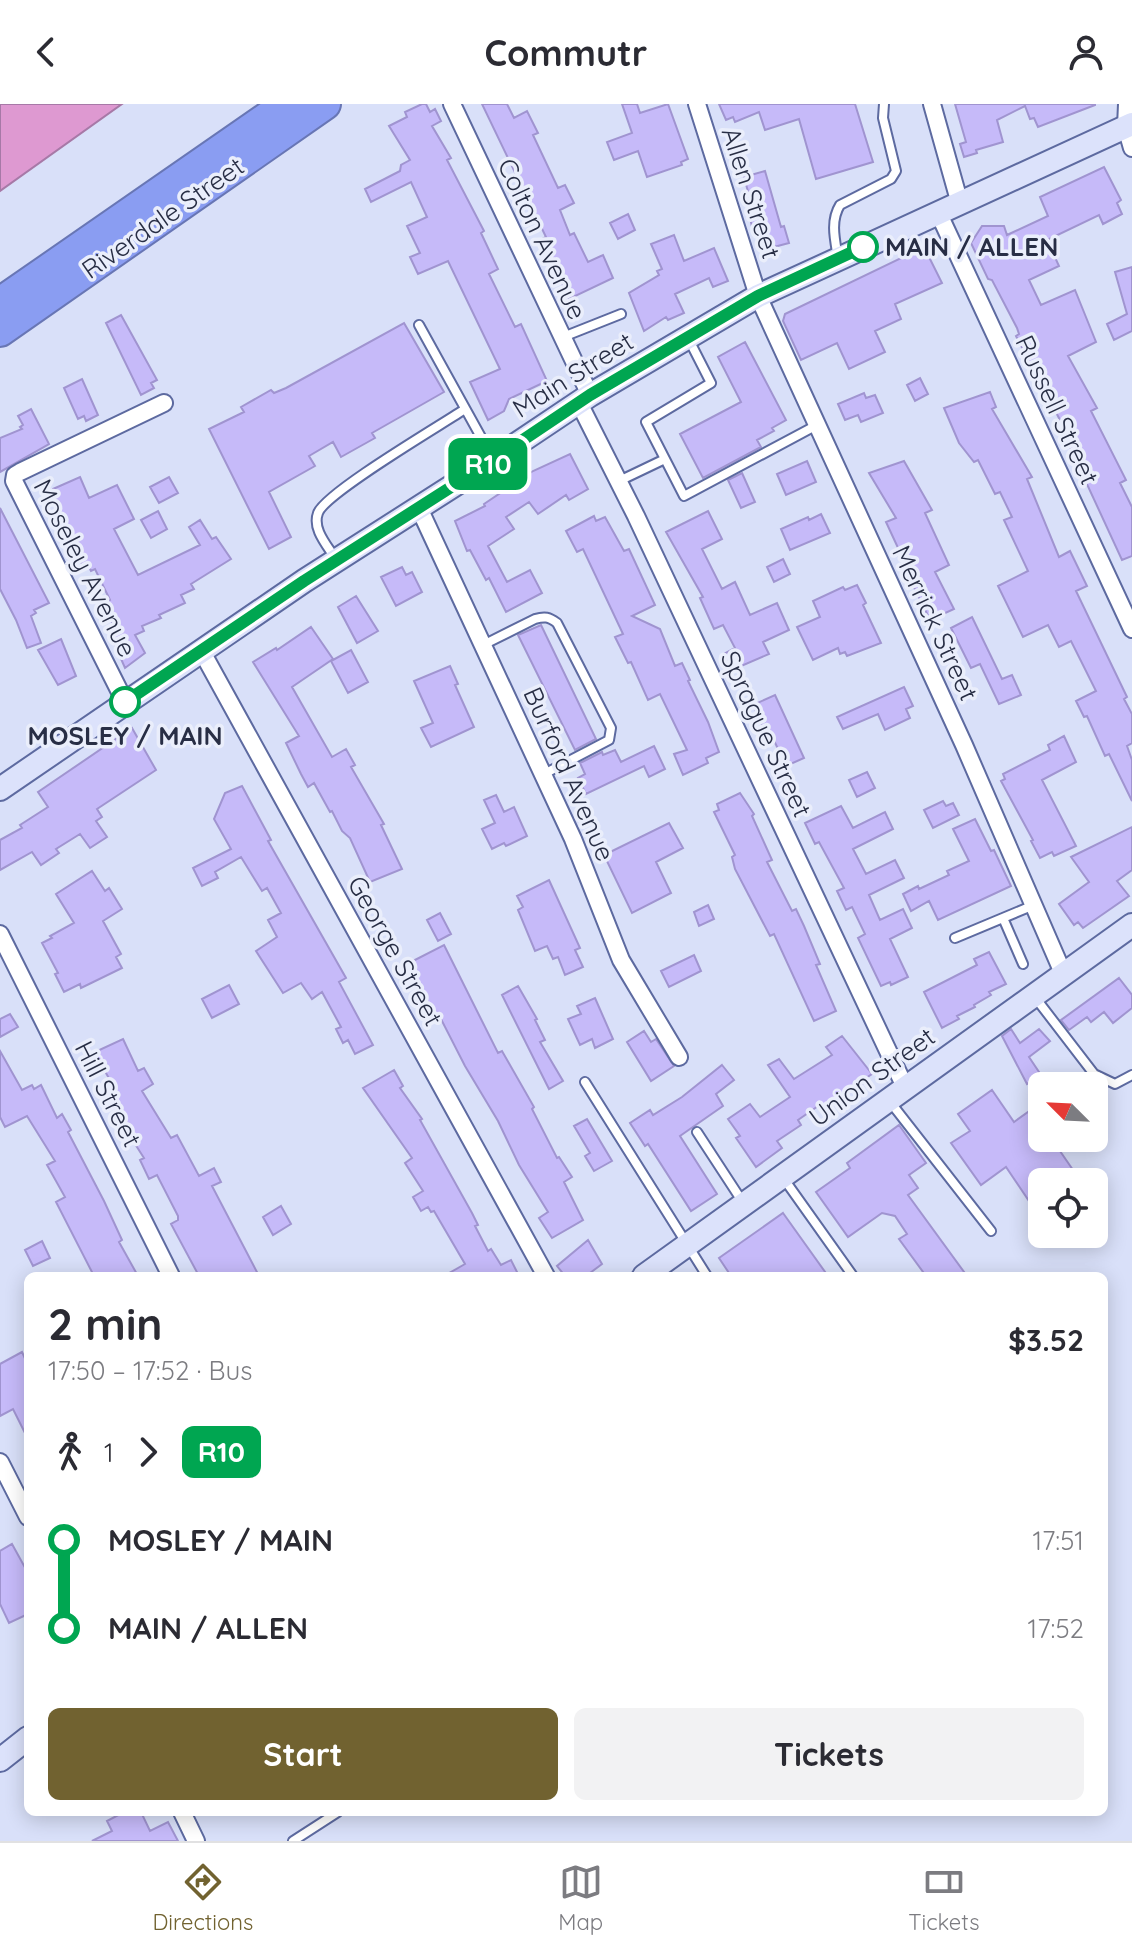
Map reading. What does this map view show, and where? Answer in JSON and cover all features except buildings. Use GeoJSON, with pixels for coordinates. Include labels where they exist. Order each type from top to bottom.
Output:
{"type":"FeatureCollection","features":[{"type":"Feature","properties":{"kind":"highway","name":"Riverdale Street"},"geometry":{"type":"LineString","coordinates":[[0,303],[287,104]]}},
{"type":"Feature","properties":{"kind":"highway","name":"Riverdale Street"},"geometry":{"type":"LineString","coordinates":[[0,331],[325,104]]}},
{"type":"Feature","properties":{"kind":"street","name":"Colton Avenue"},"geometry":{"type":"LineString","coordinates":[[452,104],[562,337],[584,399]]}},
{"type":"Feature","properties":{"kind":"street","name":"Allen Street"},"geometry":{"type":"LineString","coordinates":[[697,104],[758,296]]}},
{"type":"Feature","properties":{"kind":"street"},"geometry":{"type":"LineString","coordinates":[[932,104],[960,204]]}},
{"type":"Feature","properties":{"kind":"street"},"geometry":{"type":"LineString","coordinates":[[1127,104],[1130,133]]}},
{"type":"Feature","properties":{"kind":"street","name":"Main Street"},"geometry":{"type":"LineString","coordinates":[[0,789],[201,650],[584,399],[758,296],[938,212],[1130,133]]}},
{"type":"Feature","properties":{"kind":"street","name":"Russell Street"},"geometry":{"type":"LineString","coordinates":[[938,212],[1132,629]]}},
{"type":"Feature","properties":{"kind":"street","name":"Merrick Street"},"geometry":{"type":"LineString","coordinates":[[758,296],[957,730],[1063,973]]}},
{"type":"Feature","properties":{"kind":"street","name":"Sprague Street"},"geometry":{"type":"LineString","coordinates":[[584,399],[896,1093]]}},
{"type":"Feature","properties":{"kind":"street","name":"Moseley Avenue"},"geometry":{"type":"LineString","coordinates":[[125,702],[14,481],[15,475],[20,472],[164,403]]}},
{"type":"Feature","properties":{"kind":"street","name":"Burford Avenue"},"geometry":{"type":"LineString","coordinates":[[419,508],[544,774],[621,960],[679,1057]]}},
{"type":"Feature","properties":{"kind":"street","name":"George Street"},"geometry":{"type":"LineString","coordinates":[[201,650],[544,1272]]}},
{"type":"Feature","properties":{"kind":"street","name":"Union Street"},"geometry":{"type":"LineString","coordinates":[[650,1272],[1132,925]]}},
{"type":"Feature","properties":{"kind":"street","name":"Hill Street"},"geometry":{"type":"LineString","coordinates":[[0,934],[169,1272]]}},
{"type":"Feature","properties":{"kind":"street"},"geometry":{"type":"LineString","coordinates":[[0,1462],[24,1509]]}},
{"type":"Feature","properties":{"kind":"street"},"geometry":{"type":"LineString","coordinates":[[0,1760],[24,1741]]}},
{"type":"Feature","properties":{"kind":"street"},"geometry":{"type":"LineString","coordinates":[[184,1816],[196,1841]]}},
{"type":"Feature","properties":{"kind":"lane"},"geometry":{"type":"LineString","coordinates":[[838,259],[834,234],[836,211],[840,205],[891,179],[896,171],[883,118],[884,104]]}},
{"type":"Feature","properties":{"kind":"lane"},"geometry":{"type":"LineString","coordinates":[[562,337],[621,314]]}},
{"type":"Feature","properties":{"kind":"lane"},"geometry":{"type":"LineString","coordinates":[[419,325],[494,460]]}},
{"type":"Feature","properties":{"kind":"lane"},"geometry":{"type":"LineString","coordinates":[[688,337],[711,383],[646,422],[684,496],[817,425]]}},
{"type":"Feature","properties":{"kind":"lane"},"geometry":{"type":"LineString","coordinates":[[337,561],[319,531],[318,514],[323,505],[388,458],[465,409]]}},
{"type":"Feature","properties":{"kind":"lane"},"geometry":{"type":"LineString","coordinates":[[619,481],[665,459]]}},
{"type":"Feature","properties":{"kind":"lane"},"geometry":{"type":"LineString","coordinates":[[483,645],[535,619],[544,616],[551,618],[557,623],[611,728],[609,740],[544,774]]}},
{"type":"Feature","properties":{"kind":"lane"},"geometry":{"type":"LineString","coordinates":[[955,938],[1034,905]]}},
{"type":"Feature","properties":{"kind":"lane"},"geometry":{"type":"LineString","coordinates":[[1003,918],[1023,964]]}},
{"type":"Feature","properties":{"kind":"lane"},"geometry":{"type":"LineString","coordinates":[[1034,995],[1094,1074],[1115,1084],[1132,1075]]}},
{"type":"Feature","properties":{"kind":"lane"},"geometry":{"type":"LineString","coordinates":[[585,1082],[704,1272]]}},
{"type":"Feature","properties":{"kind":"lane"},"geometry":{"type":"LineString","coordinates":[[896,1093],[991,1231]]}},
{"type":"Feature","properties":{"kind":"lane"},"geometry":{"type":"LineString","coordinates":[[697,1132],[744,1204]]}},
{"type":"Feature","properties":{"kind":"lane"},"geometry":{"type":"LineString","coordinates":[[782,1176],[850,1272]]}},
{"type":"Feature","properties":{"kind":"lane"},"geometry":{"type":"LineString","coordinates":[[293,1841],[332,1816]]}},
{"type":"Feature","properties":{"kind":"shaded area"},"geometry":{"type":"Polygon","coordinates":[[[0,104],[122,104],[0,191],[0,104]]]}},
{"type":"Feature","properties":{"kind":"bus line","name":"R10"},"geometry":{"type":"LineString","coordinates":[[125,702],[590,395],[758,296],[863,247]]}},
{"type":"Feature","properties":{"kind":"place","name":"MAIN / ALLEN"},"geometry":{"type":"Point","coordinates":[863,247]}},
{"type":"Feature","properties":{"kind":"place","name":"MOSLEY / MAIN"},"geometry":{"type":"Point","coordinates":[125,702]}}]}
